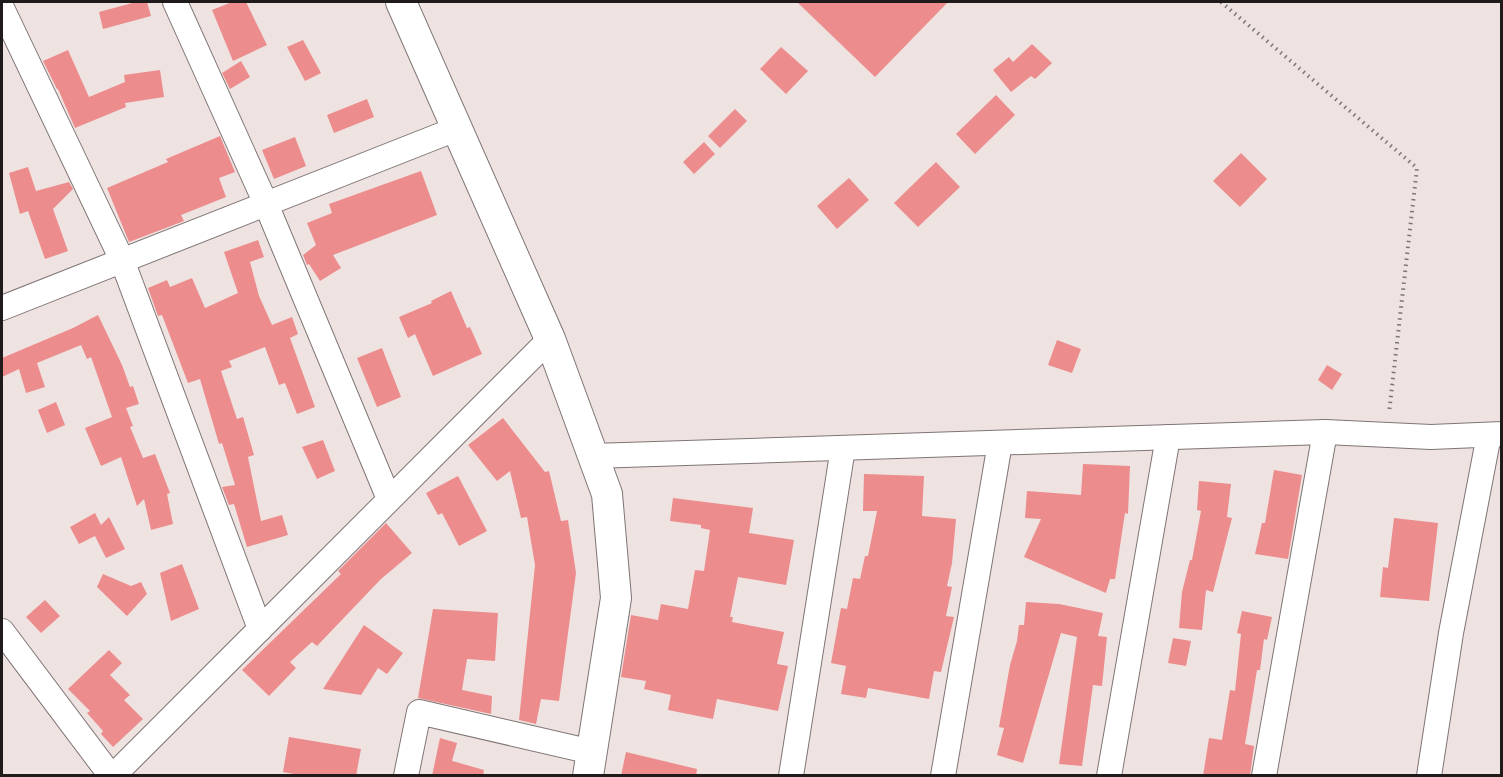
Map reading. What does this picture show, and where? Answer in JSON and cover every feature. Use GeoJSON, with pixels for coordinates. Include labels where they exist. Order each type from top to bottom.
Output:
{"type":"FeatureCollection","features":[{"type":"Feature","properties":{"kind":"main road"},"geometry":{"type":"LineString","coordinates":[[401,2],[550,339],[607,494],[616,598],[590,764]]}},
{"type":"Feature","properties":{"kind":"street"},"geometry":{"type":"LineString","coordinates":[[175,2],[266,204],[390,499]]}},
{"type":"Feature","properties":{"kind":"street"},"geometry":{"type":"LineString","coordinates":[[2,8],[122,260],[260,629]]}},
{"type":"Feature","properties":{"kind":"street"},"geometry":{"type":"LineString","coordinates":[[2,308],[456,129]]}},
{"type":"Feature","properties":{"kind":"street"},"geometry":{"type":"LineString","coordinates":[[2,631],[112,776],[550,339]]}},
{"type":"Feature","properties":{"kind":"street"},"geometry":{"type":"LineString","coordinates":[[1264,776],[1325,432]]}},
{"type":"Feature","properties":{"kind":"street"},"geometry":{"type":"LineString","coordinates":[[593,456],[1325,432],[1387,433],[1431,437],[1495,435],[1451,633],[1429,776]]}},
{"type":"Feature","properties":{"kind":"street"},"geometry":{"type":"LineString","coordinates":[[1109,776],[1168,437]]}},
{"type":"Feature","properties":{"kind":"street"},"geometry":{"type":"LineString","coordinates":[[944,776],[1000,443]]}},
{"type":"Feature","properties":{"kind":"street"},"geometry":{"type":"LineString","coordinates":[[791,776],[843,448]]}},
{"type":"Feature","properties":{"kind":"street"},"geometry":{"type":"LineString","coordinates":[[406,776],[419,712],[590,764]]}},
{"type":"Feature","properties":{"kind":"path"},"geometry":{"type":"LineString","coordinates":[[1221,2],[1417,168],[1387,433]]}},
{"type":"Feature","properties":{"kind":"building"},"geometry":{"type":"Polygon","coordinates":[[[136,2],[147,2],[151,16],[103,29],[99,12],[136,2]]]}},
{"type":"Feature","properties":{"kind":"building"},"geometry":{"type":"Polygon","coordinates":[[[232,2],[246,2],[267,45],[233,61],[212,10],[232,2]]]}},
{"type":"Feature","properties":{"kind":"building"},"geometry":{"type":"Polygon","coordinates":[[[797,2],[948,2],[875,77],[797,2]]]}},
{"type":"Feature","properties":{"kind":"building"},"geometry":{"type":"Polygon","coordinates":[[[303,40],[321,73],[305,81],[287,47],[303,40]]]}},
{"type":"Feature","properties":{"kind":"building"},"geometry":{"type":"Polygon","coordinates":[[[1032,44],[1052,63],[1035,79],[1031,76],[1011,92],[993,70],[1009,57],[1013,62],[1032,44]]]}},
{"type":"Feature","properties":{"kind":"building"},"geometry":{"type":"Polygon","coordinates":[[[781,47],[808,71],[786,94],[760,69],[781,47]]]}},
{"type":"Feature","properties":{"kind":"building"},"geometry":{"type":"Polygon","coordinates":[[[68,50],[89,97],[125,82],[124,75],[160,70],[164,97],[125,103],[126,107],[75,128],[43,61],[68,50]]]}},
{"type":"Feature","properties":{"kind":"building"},"geometry":{"type":"Polygon","coordinates":[[[241,61],[250,77],[230,89],[222,73],[241,61]]]}},
{"type":"Feature","properties":{"kind":"building"},"geometry":{"type":"Polygon","coordinates":[[[996,95],[1015,115],[975,154],[956,134],[996,95]]]}},
{"type":"Feature","properties":{"kind":"building"},"geometry":{"type":"Polygon","coordinates":[[[367,99],[374,117],[334,133],[327,115],[367,99]]]}},
{"type":"Feature","properties":{"kind":"building"},"geometry":{"type":"Polygon","coordinates":[[[735,109],[747,121],[720,148],[708,136],[735,109]]]}},
{"type":"Feature","properties":{"kind":"building"},"geometry":{"type":"Polygon","coordinates":[[[220,136],[235,172],[219,178],[226,197],[181,215],[184,221],[129,242],[107,188],[168,162],[166,159],[220,136]]]}},
{"type":"Feature","properties":{"kind":"building"},"geometry":{"type":"Polygon","coordinates":[[[295,137],[306,166],[274,179],[262,150],[295,137]]]}},
{"type":"Feature","properties":{"kind":"building"},"geometry":{"type":"Polygon","coordinates":[[[704,142],[715,154],[694,174],[683,162],[704,142]]]}},
{"type":"Feature","properties":{"kind":"building"},"geometry":{"type":"Polygon","coordinates":[[[1241,153],[1267,179],[1240,207],[1213,181],[1241,153]]]}},
{"type":"Feature","properties":{"kind":"building"},"geometry":{"type":"Polygon","coordinates":[[[936,162],[960,187],[918,227],[894,203],[936,162]]]}},
{"type":"Feature","properties":{"kind":"building"},"geometry":{"type":"Polygon","coordinates":[[[28,167],[36,191],[69,182],[73,189],[53,209],[68,251],[45,259],[28,211],[20,214],[9,173],[28,167]]]}},
{"type":"Feature","properties":{"kind":"building"},"geometry":{"type":"Polygon","coordinates":[[[421,171],[437,215],[333,255],[341,268],[320,281],[309,264],[307,265],[303,255],[316,245],[307,223],[332,213],[329,204],[421,171]]]}},
{"type":"Feature","properties":{"kind":"building"},"geometry":{"type":"Polygon","coordinates":[[[849,178],[869,200],[837,229],[817,206],[849,178]]]}},
{"type":"Feature","properties":{"kind":"building"},"geometry":{"type":"Polygon","coordinates":[[[258,240],[264,257],[250,262],[259,296],[272,325],[292,317],[298,334],[290,338],[315,407],[297,414],[285,383],[279,385],[265,347],[229,361],[232,367],[221,371],[237,419],[243,417],[254,455],[248,457],[261,521],[282,515],[288,535],[247,547],[234,504],[229,505],[222,487],[235,485],[222,443],[219,444],[200,379],[188,383],[162,315],[158,316],[148,288],[167,280],[170,287],[192,278],[205,308],[238,293],[224,252],[258,240]]]}},
{"type":"Feature","properties":{"kind":"building"},"geometry":{"type":"Polygon","coordinates":[[[451,291],[467,328],[470,327],[482,354],[433,376],[415,334],[408,338],[399,317],[432,303],[431,301],[451,291]]]}},
{"type":"Feature","properties":{"kind":"building"},"geometry":{"type":"Polygon","coordinates":[[[98,315],[130,387],[133,386],[139,404],[126,408],[133,426],[130,427],[143,458],[155,454],[170,493],[167,494],[173,524],[151,530],[144,499],[137,506],[121,457],[101,466],[85,428],[112,417],[91,357],[87,359],[81,345],[37,363],[45,387],[26,393],[19,369],[2,377],[2,358],[98,315]]]}},
{"type":"Feature","properties":{"kind":"building"},"geometry":{"type":"Polygon","coordinates":[[[1057,340],[1081,349],[1072,373],[1048,365],[1057,340]]]}},
{"type":"Feature","properties":{"kind":"building"},"geometry":{"type":"Polygon","coordinates":[[[382,348],[401,397],[377,407],[357,358],[382,348]]]}},
{"type":"Feature","properties":{"kind":"building"},"geometry":{"type":"Polygon","coordinates":[[[1327,365],[1342,374],[1332,390],[1318,380],[1327,365]]]}},
{"type":"Feature","properties":{"kind":"building"},"geometry":{"type":"Polygon","coordinates":[[[56,402],[65,425],[47,433],[38,410],[56,402]]]}},
{"type":"Feature","properties":{"kind":"building"},"geometry":{"type":"Polygon","coordinates":[[[503,418],[545,472],[549,471],[561,521],[568,520],[576,573],[559,701],[541,699],[536,724],[519,720],[535,565],[527,517],[521,518],[510,471],[497,481],[468,445],[503,418]]]}},
{"type":"Feature","properties":{"kind":"building"},"geometry":{"type":"Polygon","coordinates":[[[323,440],[335,471],[317,479],[302,447],[323,440]]]}},
{"type":"Feature","properties":{"kind":"building"},"geometry":{"type":"Polygon","coordinates":[[[1083,464],[1130,466],[1128,514],[1125,513],[1115,579],[1110,579],[1106,593],[1024,557],[1041,519],[1025,518],[1027,491],[1081,495],[1083,464]]]}},
{"type":"Feature","properties":{"kind":"building"},"geometry":{"type":"Polygon","coordinates":[[[1274,470],[1302,475],[1288,559],[1255,554],[1262,523],[1265,523],[1274,470]]]}},
{"type":"Feature","properties":{"kind":"building"},"geometry":{"type":"Polygon","coordinates":[[[864,474],[924,476],[922,516],[956,519],[952,563],[947,586],[952,587],[946,616],[954,617],[941,672],[934,671],[929,699],[868,688],[866,698],[841,694],[846,666],[831,663],[841,608],[847,609],[853,578],[860,579],[865,556],[868,556],[877,511],[863,511],[864,474]]]}},
{"type":"Feature","properties":{"kind":"building"},"geometry":{"type":"Polygon","coordinates":[[[458,476],[487,531],[459,546],[442,513],[438,515],[426,493],[458,476]]]}},
{"type":"Feature","properties":{"kind":"building"},"geometry":{"type":"Polygon","coordinates":[[[1199,481],[1231,484],[1227,517],[1232,518],[1213,592],[1206,590],[1202,630],[1179,628],[1182,592],[1190,560],[1192,560],[1201,511],[1197,510],[1199,481]]]}},
{"type":"Feature","properties":{"kind":"building"},"geometry":{"type":"Polygon","coordinates":[[[673,498],[753,508],[749,533],[794,540],[786,585],[738,577],[730,617],[733,617],[732,622],[784,632],[777,664],[788,666],[778,711],[717,699],[713,719],[668,710],[671,695],[644,689],[646,681],[621,677],[631,615],[658,620],[661,604],[688,609],[695,570],[704,571],[710,530],[701,528],[701,525],[670,521],[673,498]]]}},
{"type":"Feature","properties":{"kind":"building"},"geometry":{"type":"Polygon","coordinates":[[[95,513],[101,525],[109,517],[125,549],[106,558],[95,536],[79,544],[70,527],[95,513]]]}},
{"type":"Feature","properties":{"kind":"building"},"geometry":{"type":"Polygon","coordinates":[[[1394,518],[1438,523],[1429,601],[1380,597],[1383,567],[1388,568],[1394,518]]]}},
{"type":"Feature","properties":{"kind":"building"},"geometry":{"type":"Polygon","coordinates":[[[386,523],[412,553],[381,579],[317,646],[312,642],[290,662],[296,668],[269,696],[242,670],[341,574],[338,571],[386,523]]]}},
{"type":"Feature","properties":{"kind":"building"},"geometry":{"type":"Polygon","coordinates":[[[182,564],[199,609],[171,621],[160,573],[182,564]]]}},
{"type":"Feature","properties":{"kind":"building"},"geometry":{"type":"Polygon","coordinates":[[[103,574],[131,586],[141,582],[147,594],[127,616],[97,587],[103,574]]]}},
{"type":"Feature","properties":{"kind":"building"},"geometry":{"type":"Polygon","coordinates":[[[45,600],[60,616],[41,633],[26,617],[45,600]]]}},
{"type":"Feature","properties":{"kind":"building"},"geometry":{"type":"Polygon","coordinates":[[[1026,602],[1059,604],[1103,613],[1098,636],[1107,637],[1102,686],[1093,685],[1082,766],[1059,764],[1077,637],[1061,633],[1023,763],[997,755],[1004,728],[999,727],[1010,665],[1019,625],[1024,625],[1026,602]]]}},
{"type":"Feature","properties":{"kind":"building"},"geometry":{"type":"Polygon","coordinates":[[[433,609],[498,613],[495,661],[467,659],[462,690],[492,696],[491,714],[418,698],[433,609]]]}},
{"type":"Feature","properties":{"kind":"building"},"geometry":{"type":"Polygon","coordinates":[[[1242,611],[1272,617],[1267,640],[1264,639],[1260,670],[1257,670],[1245,744],[1254,746],[1250,776],[1203,776],[1209,738],[1222,740],[1230,690],[1235,691],[1241,634],[1237,633],[1242,611]]]}},
{"type":"Feature","properties":{"kind":"building"},"geometry":{"type":"Polygon","coordinates":[[[364,625],[403,653],[387,674],[378,668],[361,695],[323,689],[364,625]]]}},
{"type":"Feature","properties":{"kind":"building"},"geometry":{"type":"Polygon","coordinates":[[[1173,638],[1191,641],[1186,666],[1168,663],[1173,638]]]}},
{"type":"Feature","properties":{"kind":"building"},"geometry":{"type":"Polygon","coordinates":[[[109,650],[122,663],[110,675],[130,695],[124,700],[143,719],[113,747],[87,713],[90,711],[68,689],[109,650]]]}},
{"type":"Feature","properties":{"kind":"building"},"geometry":{"type":"Polygon","coordinates":[[[289,737],[361,749],[356,776],[305,776],[283,772],[289,737]]]}},
{"type":"Feature","properties":{"kind":"building"},"geometry":{"type":"Polygon","coordinates":[[[440,738],[457,743],[452,761],[484,770],[483,776],[432,776],[440,738]]]}},
{"type":"Feature","properties":{"kind":"building"},"geometry":{"type":"Polygon","coordinates":[[[626,752],[697,769],[696,776],[621,776],[626,752]]]}}]}
